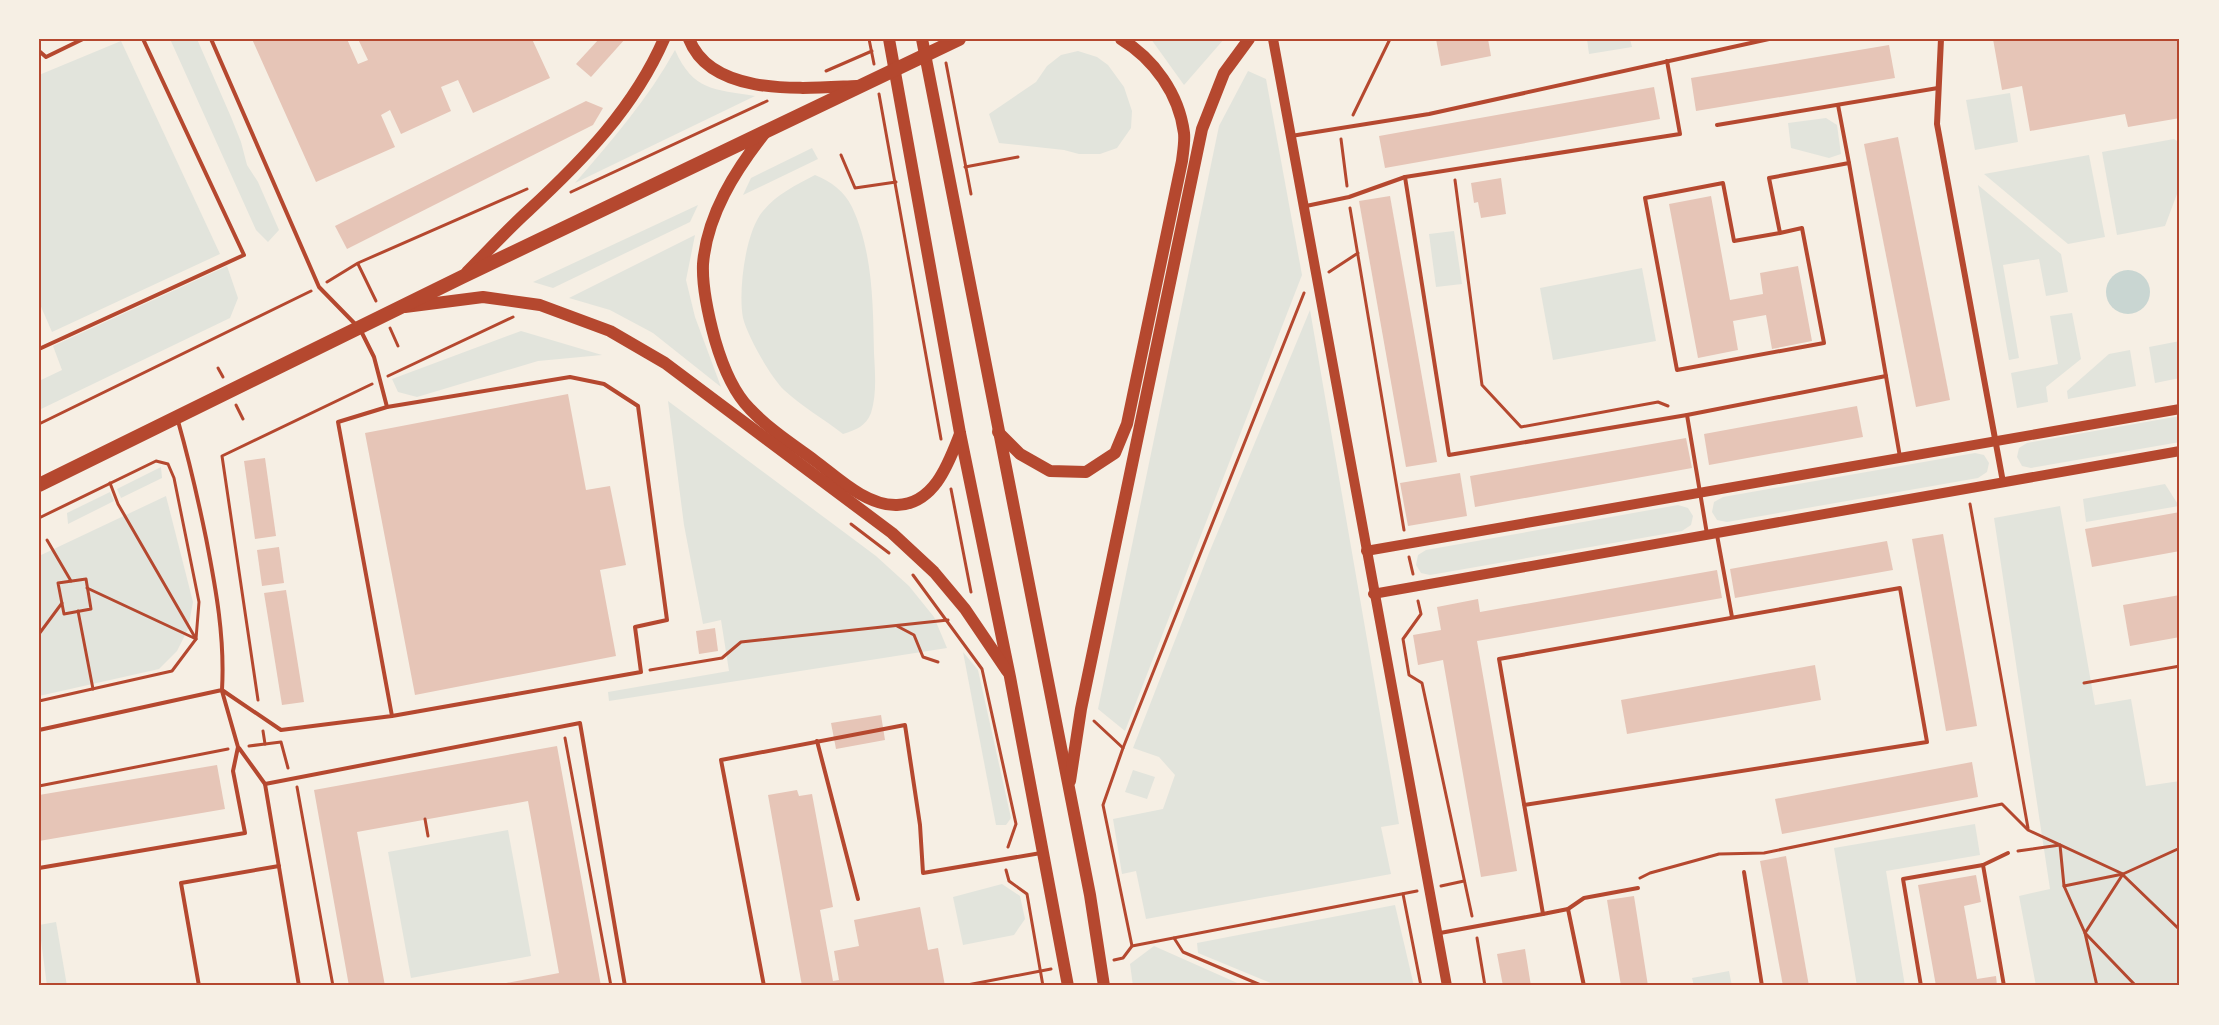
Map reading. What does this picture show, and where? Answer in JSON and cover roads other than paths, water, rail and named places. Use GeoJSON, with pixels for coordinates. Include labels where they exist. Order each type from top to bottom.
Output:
{"type":"FeatureCollection","features":[{"type":"Feature","properties":{"kind":"main road"},"geometry":{"type":"LineString","coordinates":[[462,277],[549,193],[616,120],[651,67],[664,39]]}},
{"type":"Feature","properties":{"kind":"main road"},"geometry":{"type":"LineString","coordinates":[[689,39],[693,51],[706,65],[723,75],[772,87],[857,86]]}},
{"type":"Feature","properties":{"kind":"main road"},"geometry":{"type":"LineString","coordinates":[[922,39],[997,431],[1090,895],[1104,986]]}},
{"type":"Feature","properties":{"kind":"main road"},"geometry":{"type":"LineString","coordinates":[[39,485],[462,277],[959,39]]}},
{"type":"Feature","properties":{"kind":"main road"},"geometry":{"type":"LineString","coordinates":[[997,431],[1020,454],[1050,471],[1086,472],[1115,453],[1127,424],[1182,161],[1184,133],[1174,98],[1159,72],[1140,51],[1121,39]]}},
{"type":"Feature","properties":{"kind":"main road"},"geometry":{"type":"LineString","coordinates":[[1069,791],[1081,709],[1202,129],[1224,73],[1249,39]]}},
{"type":"Feature","properties":{"kind":"main road"},"geometry":{"type":"LineString","coordinates":[[884,43],[1010,677],[1068,986]]}},
{"type":"Feature","properties":{"kind":"main road"},"geometry":{"type":"LineString","coordinates":[[764,134],[739,166],[726,191],[713,220],[703,264],[708,316],[722,363],[735,389],[749,409],[785,439],[855,490],[878,501],[898,505],[916,500],[932,489],[946,469],[960,433]]}},
{"type":"Feature","properties":{"kind":"main road"},"geometry":{"type":"LineString","coordinates":[[404,307],[483,297],[540,305],[610,331],[665,363],[892,533],[934,572],[965,609],[1010,677]]}},
{"type":"Feature","properties":{"kind":"street"},"geometry":{"type":"LineString","coordinates":[[1273,39],[1446,986]]}},
{"type":"Feature","properties":{"kind":"street"},"geometry":{"type":"LineString","coordinates":[[1941,39],[1937,124],[2003,482]]}},
{"type":"Feature","properties":{"kind":"street"},"geometry":{"type":"LineString","coordinates":[[1366,551],[2180,409]]}},
{"type":"Feature","properties":{"kind":"street"},"geometry":{"type":"LineString","coordinates":[[1373,594],[2180,451]]}},
{"type":"Feature","properties":{"kind":"lane"},"geometry":{"type":"LineString","coordinates":[[39,51],[46,57],[84,39]]}},
{"type":"Feature","properties":{"kind":"lane"},"geometry":{"type":"LineString","coordinates":[[39,349],[244,255],[143,39]]}},
{"type":"Feature","properties":{"kind":"lane"},"geometry":{"type":"LineString","coordinates":[[211,39],[319,286],[360,329],[374,357],[387,407]]}},
{"type":"Feature","properties":{"kind":"lane"},"geometry":{"type":"LineString","coordinates":[[1291,136],[1428,114],[1769,39]]}},
{"type":"Feature","properties":{"kind":"lane"},"geometry":{"type":"LineString","coordinates":[[1304,207],[1349,197],[1405,177],[1680,134],[1667,61]]}},
{"type":"Feature","properties":{"kind":"lane"},"geometry":{"type":"LineString","coordinates":[[1717,125],[1939,88]]}},
{"type":"Feature","properties":{"kind":"lane"},"geometry":{"type":"LineString","coordinates":[[1838,105],[1900,458]]}},
{"type":"Feature","properties":{"kind":"lane"},"geometry":{"type":"LineString","coordinates":[[1780,232],[1769,178],[1849,162]]}},
{"type":"Feature","properties":{"kind":"lane"},"geometry":{"type":"LineString","coordinates":[[1405,177],[1449,455],[1688,415],[1886,376]]}},
{"type":"Feature","properties":{"kind":"lane"},"geometry":{"type":"LineString","coordinates":[[1723,183],[1734,241],[1780,232],[1803,228],[1824,343],[1677,370],[1645,198],[1723,183]]}},
{"type":"Feature","properties":{"kind":"lane"},"geometry":{"type":"LineString","coordinates":[[39,730],[222,690],[281,730],[392,716],[641,672],[635,627],[667,620],[638,406],[604,384],[570,377],[387,407],[338,422],[392,716]]}},
{"type":"Feature","properties":{"kind":"lane"},"geometry":{"type":"LineString","coordinates":[[1688,415],[1700,493],[1732,617]]}},
{"type":"Feature","properties":{"kind":"lane"},"geometry":{"type":"LineString","coordinates":[[177,418],[192,469],[218,596],[222,642],[222,690],[238,747],[265,784],[299,986]]}},
{"type":"Feature","properties":{"kind":"lane"},"geometry":{"type":"LineString","coordinates":[[1524,806],[1927,742],[1900,588],[1499,659],[1524,806],[1543,914]]}},
{"type":"Feature","properties":{"kind":"lane"},"geometry":{"type":"LineString","coordinates":[[265,784],[580,723],[626,986]]}},
{"type":"Feature","properties":{"kind":"lane"},"geometry":{"type":"LineString","coordinates":[[764,986],[721,760],[905,725],[920,825],[922,873],[1042,853]]}},
{"type":"Feature","properties":{"kind":"lane"},"geometry":{"type":"LineString","coordinates":[[817,741],[858,899]]}},
{"type":"Feature","properties":{"kind":"lane"},"geometry":{"type":"LineString","coordinates":[[39,868],[245,833],[233,771],[238,747]]}},
{"type":"Feature","properties":{"kind":"lane"},"geometry":{"type":"LineString","coordinates":[[1922,986],[1903,879],[1983,865],[2008,853]]}},
{"type":"Feature","properties":{"kind":"lane"},"geometry":{"type":"LineString","coordinates":[[1983,865],[2004,986]]}},
{"type":"Feature","properties":{"kind":"lane"},"geometry":{"type":"LineString","coordinates":[[199,986],[181,883],[279,866]]}},
{"type":"Feature","properties":{"kind":"lane"},"geometry":{"type":"LineString","coordinates":[[1744,872],[1762,986]]}},
{"type":"Feature","properties":{"kind":"lane"},"geometry":{"type":"LineString","coordinates":[[1437,933],[1568,909],[1584,898],[1638,888]]}},
{"type":"Feature","properties":{"kind":"lane"},"geometry":{"type":"LineString","coordinates":[[1568,909],[1584,986]]}}]}
